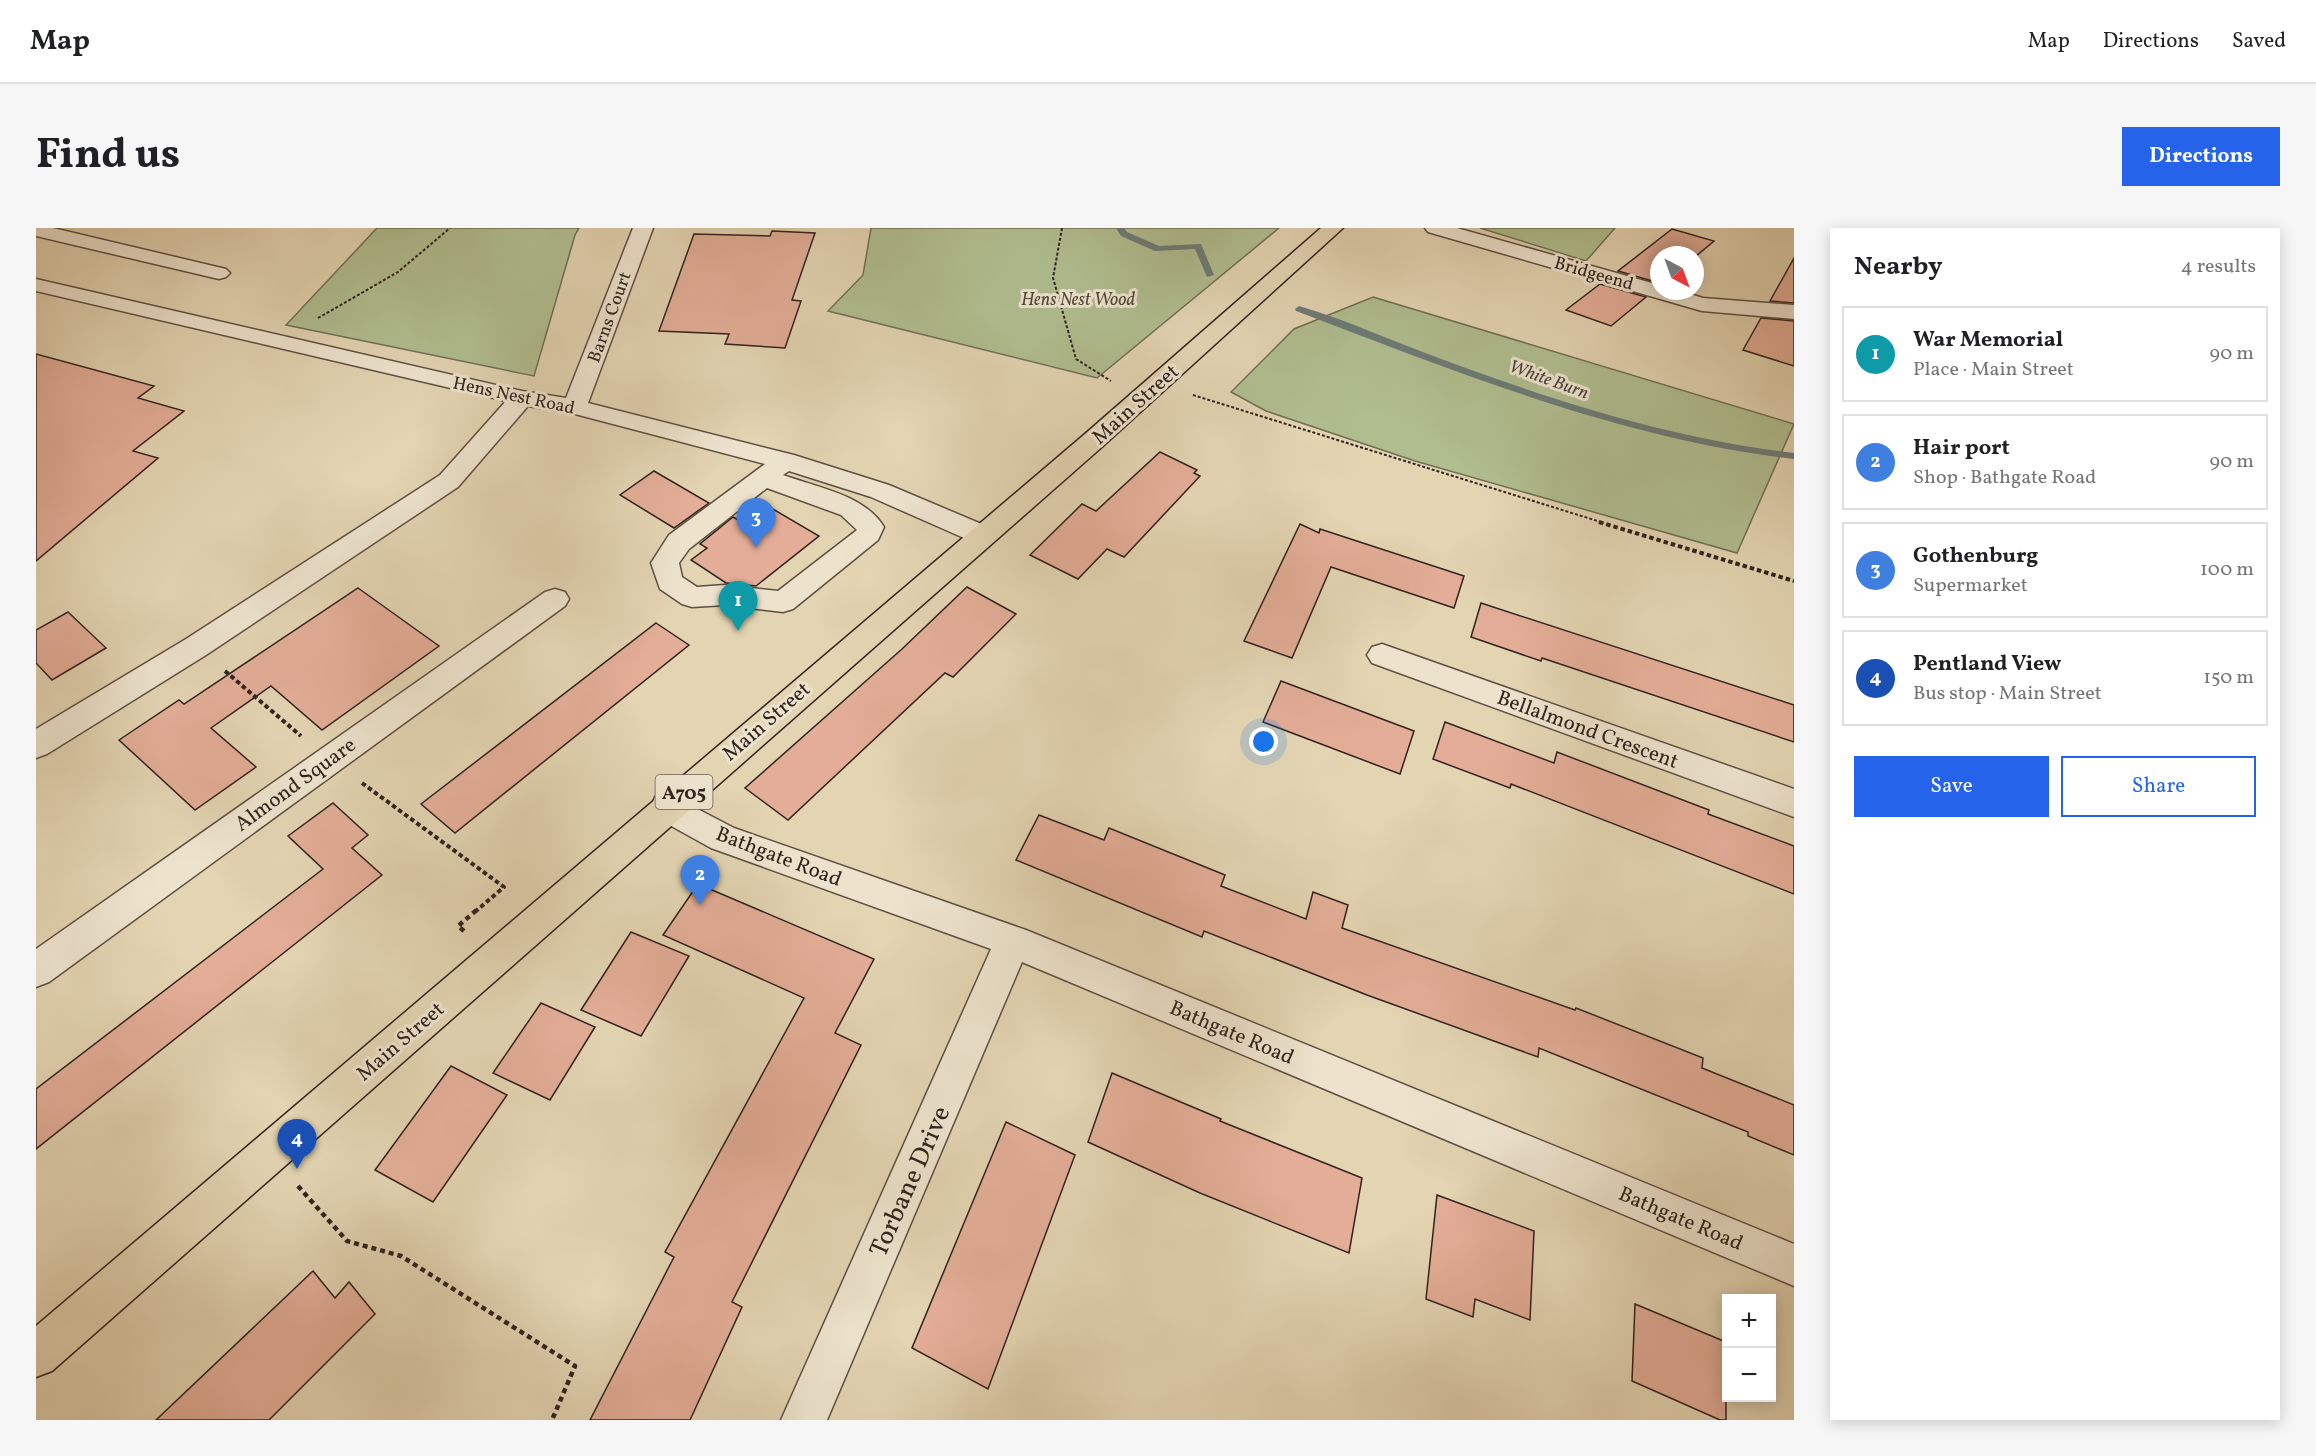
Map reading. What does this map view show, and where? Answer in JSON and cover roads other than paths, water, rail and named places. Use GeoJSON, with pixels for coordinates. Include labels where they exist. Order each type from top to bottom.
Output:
{"type":"FeatureCollection","features":[{"type":"Feature","properties":{"kind":"main road","name":"Main Street"},"geometry":{"type":"LineString","coordinates":[[36,1355],[1148,392],[1333,228]]}},
{"type":"Feature","properties":{"kind":"street","name":"Barns Court"},"geometry":{"type":"LineString","coordinates":[[575,407],[643,228]]}},
{"type":"Feature","properties":{"kind":"street","name":"Bridgeend"},"geometry":{"type":"LineString","coordinates":[[1435,228],[1702,304],[1794,312]]}},
{"type":"Feature","properties":{"kind":"street"},"geometry":{"type":"LineString","coordinates":[[36,230],[219,273]]}},
{"type":"Feature","properties":{"kind":"street","name":"Hens Nest Road"},"geometry":{"type":"LineString","coordinates":[[36,285],[522,398],[575,407],[785,461],[880,491],[982,535]]}},
{"type":"Feature","properties":{"kind":"street"},"geometry":{"type":"LineString","coordinates":[[36,745],[196,648],[449,481],[522,398]]}},
{"type":"Feature","properties":{"kind":"street"},"geometry":{"type":"LineString","coordinates":[[764,477],[850,509],[871,526],[869,534],[783,602],[725,596],[692,597],[670,582],[664,563],[679,542],[764,477],[785,461]]}},
{"type":"Feature","properties":{"kind":"street","name":"Almond Square"},"geometry":{"type":"LineString","coordinates":[[36,970],[555,599]]}},
{"type":"Feature","properties":{"kind":"street","name":"Bellalmond Crescent"},"geometry":{"type":"LineString","coordinates":[[1382,656],[1794,803]]}},
{"type":"Feature","properties":{"kind":"street","name":"Bathgate Road"},"geometry":{"type":"LineString","coordinates":[[667,807],[723,838],[1013,941],[1794,1265]]}},
{"type":"Feature","properties":{"kind":"street","name":"Torbane Drive"},"geometry":{"type":"LineString","coordinates":[[804,1420],[1013,941]]}},
{"type":"Feature","properties":{"kind":"waterway","name":"White Burn"},"geometry":{"type":"LineString","coordinates":[[1120,228],[1124,234],[1158,249],[1198,246],[1210,275]]}},
{"type":"Feature","properties":{"kind":"waterway","name":"White Burn"},"geometry":{"type":"LineString","coordinates":[[1299,309],[1442,363],[1610,420],[1759,452],[1794,456]]}},
{"type":"Feature","properties":{"kind":"place","name":"Gothenburg"},"geometry":{"type":"Point","coordinates":[756,548]}},
{"type":"Feature","properties":{"kind":"place","name":"War Memorial"},"geometry":{"type":"Point","coordinates":[738,631]}},
{"type":"Feature","properties":{"kind":"place","name":"Hair port"},"geometry":{"type":"Point","coordinates":[700,905]}},
{"type":"Feature","properties":{"kind":"place","name":"Pentland View"},"geometry":{"type":"Point","coordinates":[297,1169]}},
{"type":"Feature","properties":{"kind":"park label","name":"Hens Nest Wood"},"geometry":{"type":"Point","coordinates":[1078,299]}}]}
